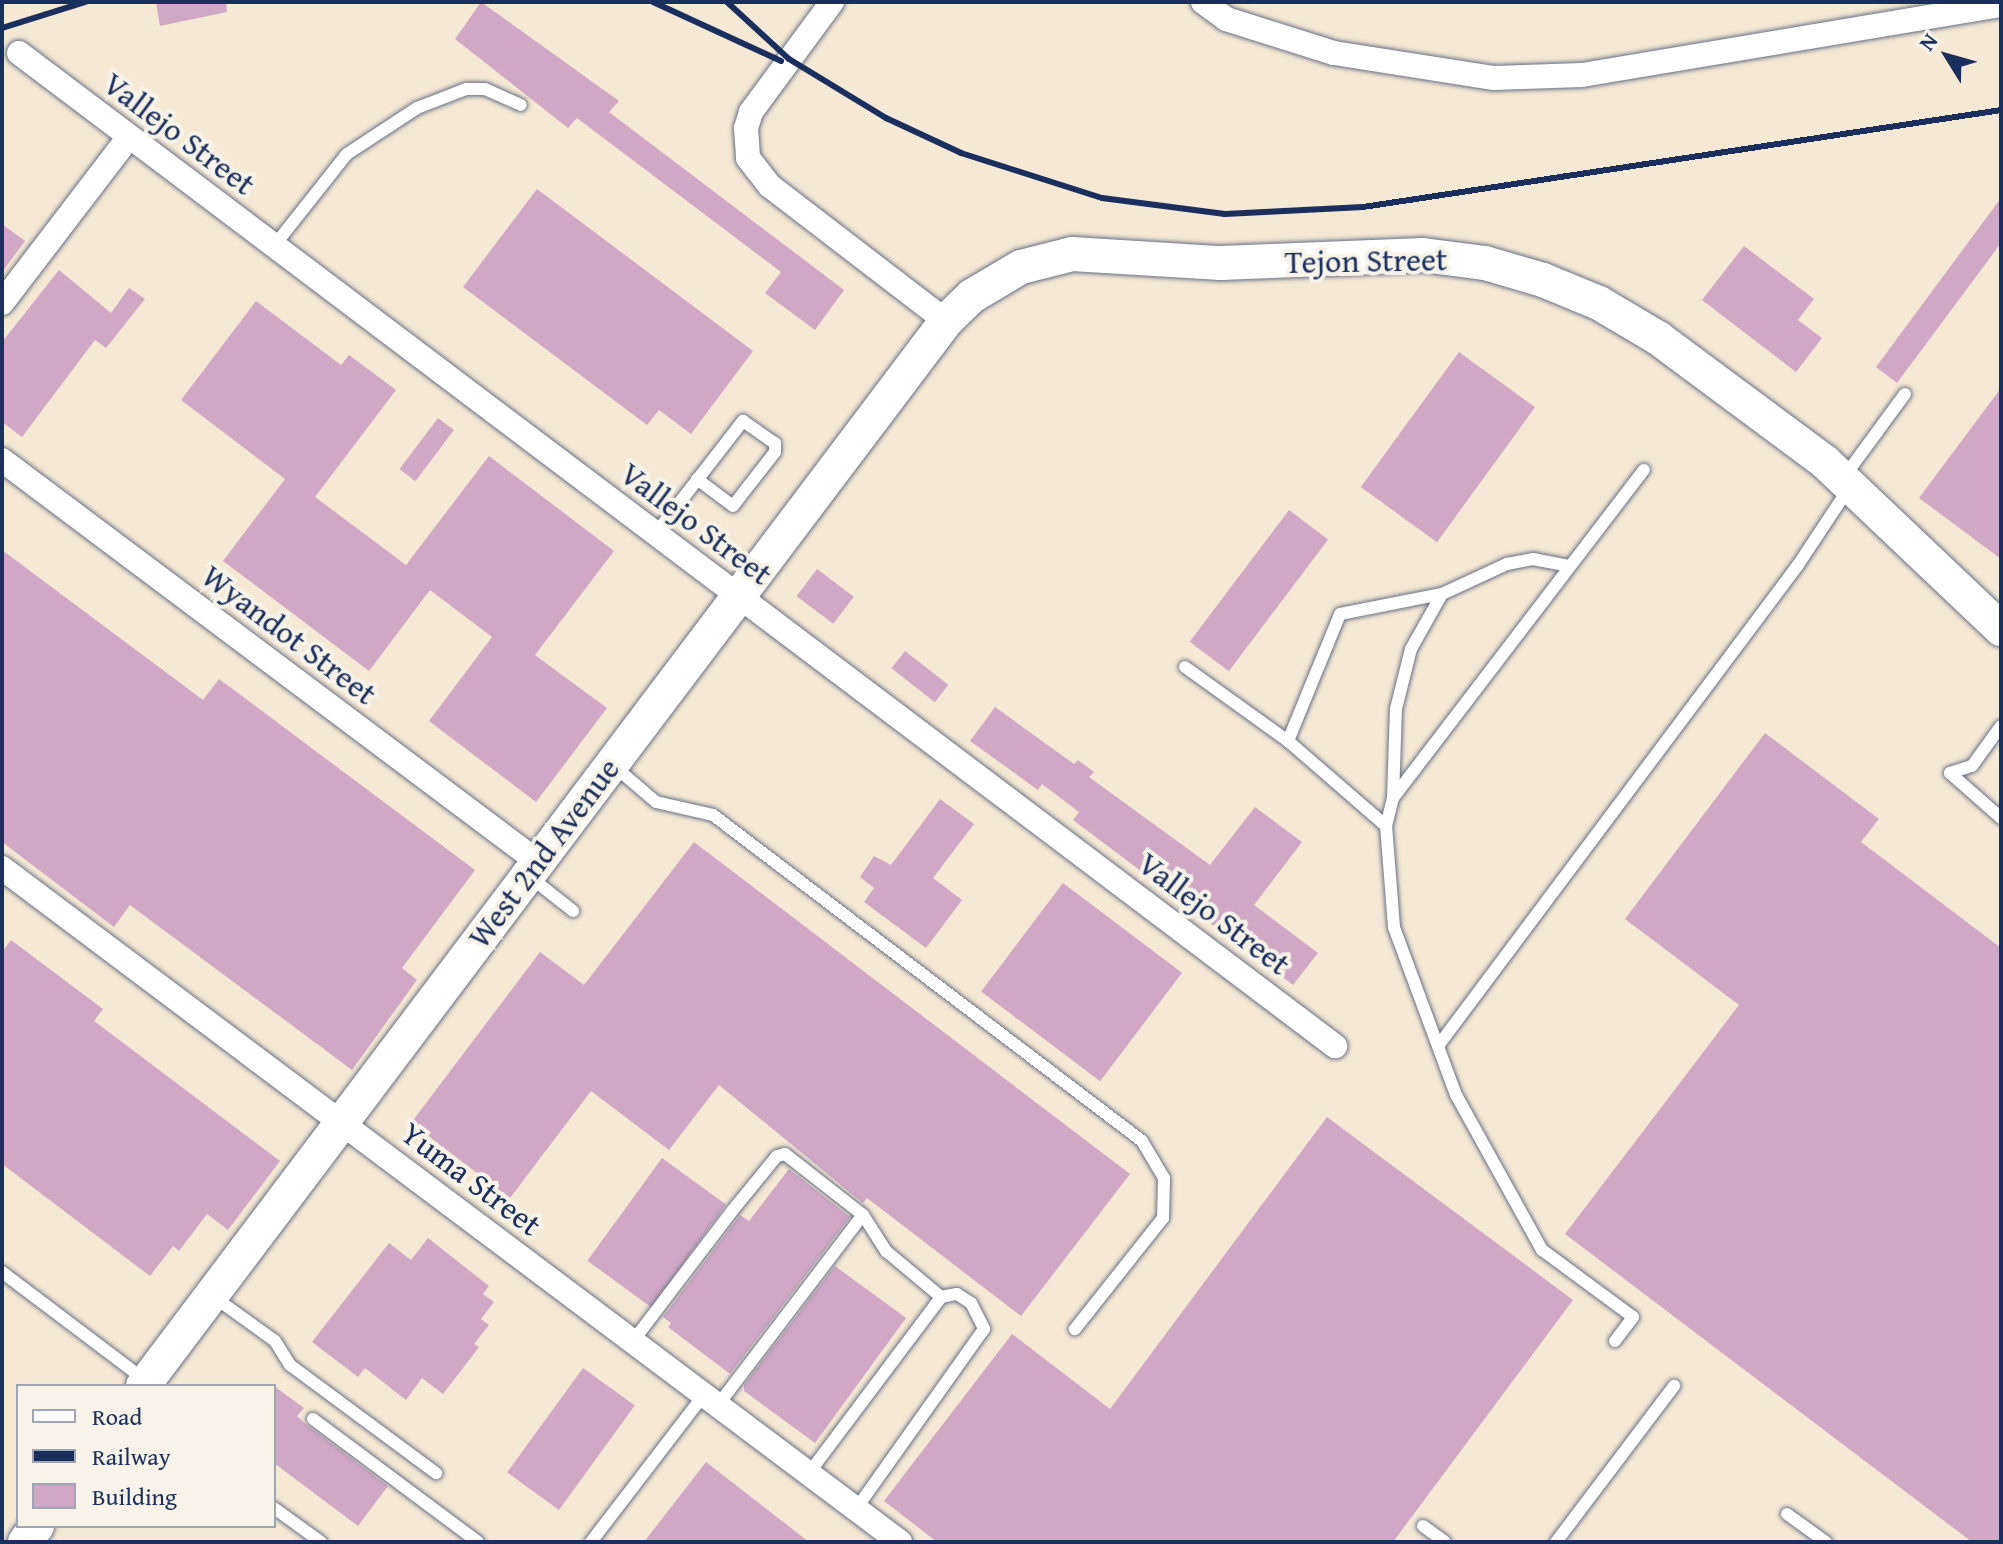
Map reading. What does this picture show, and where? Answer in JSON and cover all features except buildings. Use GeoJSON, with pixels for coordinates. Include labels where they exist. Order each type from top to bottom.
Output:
{"type":"FeatureCollection","features":[{"type":"Feature","properties":{"kind":"street"},"geometry":{"type":"LineString","coordinates":[[832,2],[751,112],[745,145],[748,158],[770,186],[946,321]]}},
{"type":"Feature","properties":{"kind":"street"},"geometry":{"type":"LineString","coordinates":[[1203,2],[1226,19],[1334,53],[1494,78],[1582,75],[2001,5]]}},
{"type":"Feature","properties":{"kind":"street","name":"Vallejo Street"},"geometry":{"type":"LineString","coordinates":[[19,53],[1335,1046]]}},
{"type":"Feature","properties":{"kind":"street"},"geometry":{"type":"LineString","coordinates":[[2,303],[129,137]]}},
{"type":"Feature","properties":{"kind":"street","name":"Tejon Street"},"geometry":{"type":"LineString","coordinates":[[946,321],[997,278],[1072,254],[1221,263],[1423,255],[1485,263],[1574,292],[1632,321],[1848,480],[2001,629]]}},
{"type":"Feature","properties":{"kind":"street","name":"West 2nd Avenue"},"geometry":{"type":"LineString","coordinates":[[145,1384],[946,321]]}},
{"type":"Feature","properties":{"kind":"street","name":"Wyandot Street"},"geometry":{"type":"LineString","coordinates":[[2,460],[533,868]]}},
{"type":"Feature","properties":{"kind":"street","name":"Yuma Street"},"geometry":{"type":"LineString","coordinates":[[2,868],[899,1542]]}},
{"type":"Feature","properties":{"kind":"lane"},"geometry":{"type":"LineString","coordinates":[[274,246],[333,168],[417,108],[466,89],[485,89],[521,105]]}},
{"type":"Feature","properties":{"kind":"lane"},"geometry":{"type":"LineString","coordinates":[[1438,1046],[1798,565],[1848,480],[1905,394]]}},
{"type":"Feature","properties":{"kind":"lane"},"geometry":{"type":"LineString","coordinates":[[656,533],[697,479],[743,421],[775,443],[775,452],[733,506],[697,479]]}},
{"type":"Feature","properties":{"kind":"lane"},"geometry":{"type":"LineString","coordinates":[[1393,798],[1644,470]]}},
{"type":"Feature","properties":{"kind":"lane"},"geometry":{"type":"LineString","coordinates":[[1288,741],[1340,614],[1442,594],[1507,564],[1533,559],[1568,566]]}},
{"type":"Feature","properties":{"kind":"lane"},"geometry":{"type":"LineString","coordinates":[[1442,594],[1411,649],[1396,709],[1393,798],[1386,826],[1394,927],[1456,1095],[1542,1250],[1633,1317],[1615,1341]]}},
{"type":"Feature","properties":{"kind":"lane"},"geometry":{"type":"LineString","coordinates":[[1185,667],[1288,741],[1386,826]]}},
{"type":"Feature","properties":{"kind":"lane"},"geometry":{"type":"LineString","coordinates":[[2001,726],[1972,766],[1950,773],[2001,818]]}},
{"type":"Feature","properties":{"kind":"lane"},"geometry":{"type":"LineString","coordinates":[[611,764],[656,802],[713,815],[1142,1141],[1164,1178],[1163,1218],[1075,1329]]}},
{"type":"Feature","properties":{"kind":"lane"},"geometry":{"type":"LineString","coordinates":[[533,868],[573,911]]}},
{"type":"Feature","properties":{"kind":"lane"},"geometry":{"type":"LineString","coordinates":[[633,1341],[777,1156],[785,1154],[863,1215],[886,1251],[941,1297]]}},
{"type":"Feature","properties":{"kind":"lane"},"geometry":{"type":"LineString","coordinates":[[591,1542],[863,1215]]}},
{"type":"Feature","properties":{"kind":"lane"},"geometry":{"type":"LineString","coordinates":[[2,1272],[145,1384]]}},
{"type":"Feature","properties":{"kind":"lane"},"geometry":{"type":"LineString","coordinates":[[809,1473],[941,1297],[957,1294],[971,1303],[984,1329],[856,1509]]}},
{"type":"Feature","properties":{"kind":"lane"},"geometry":{"type":"LineString","coordinates":[[211,1296],[275,1341],[290,1365],[436,1473]]}},
{"type":"Feature","properties":{"kind":"lane"},"geometry":{"type":"LineString","coordinates":[[1556,1542],[1674,1386]]}},
{"type":"Feature","properties":{"kind":"lane"},"geometry":{"type":"LineString","coordinates":[[313,1419],[478,1542]]}},
{"type":"Feature","properties":{"kind":"lane"},"geometry":{"type":"LineString","coordinates":[[276,1509],[321,1542]]}},
{"type":"Feature","properties":{"kind":"lane"},"geometry":{"type":"LineString","coordinates":[[1787,1514],[1826,1542]]}},
{"type":"Feature","properties":{"kind":"lane"},"geometry":{"type":"LineString","coordinates":[[1423,1526],[1445,1542]]}},
{"type":"Feature","properties":{"kind":"railway"},"geometry":{"type":"LineString","coordinates":[[2,28],[85,2]]}},
{"type":"Feature","properties":{"kind":"railway"},"geometry":{"type":"LineString","coordinates":[[653,2],[781,61]]}},
{"type":"Feature","properties":{"kind":"railway"},"geometry":{"type":"LineString","coordinates":[[727,2],[789,59],[886,118],[961,153],[1102,198],[1225,214],[1363,207],[2001,110]]}}]}
